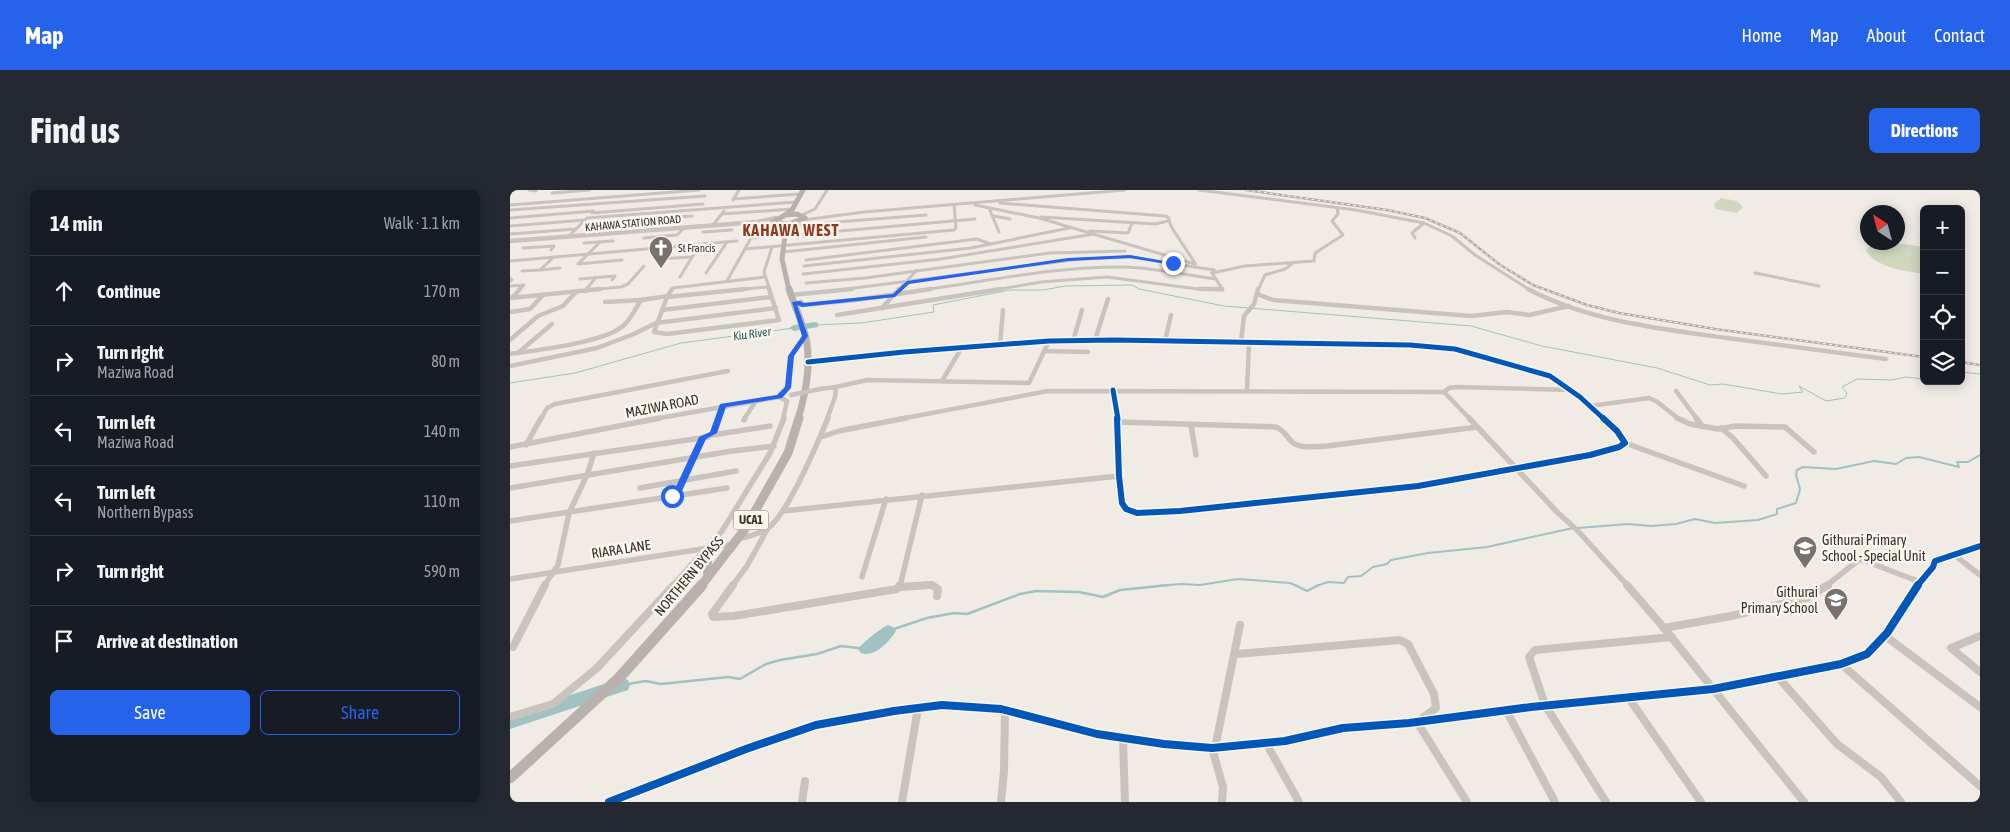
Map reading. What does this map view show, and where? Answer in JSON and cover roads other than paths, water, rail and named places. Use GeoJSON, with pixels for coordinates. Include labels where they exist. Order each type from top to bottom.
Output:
{"type":"FeatureCollection","features":[{"type":"Feature","properties":{"kind":"main road"},"geometry":{"type":"LineString","coordinates":[[802,216],[785,230],[775,220],[792,209],[803,191]]}},
{"type":"Feature","properties":{"kind":"main road"},"geometry":{"type":"LineString","coordinates":[[792,209],[802,216]]}},
{"type":"Feature","properties":{"kind":"main road"},"geometry":{"type":"LineString","coordinates":[[785,215],[802,216]]}},
{"type":"Feature","properties":{"kind":"main road","name":"NORTHERN BYPASS"},"geometry":{"type":"LineString","coordinates":[[510,778],[620,678],[737,541],[771,485],[793,439],[804,401],[808,362],[802,329],[785,278],[783,249],[785,230]]}},
{"type":"Feature","properties":{"kind":"main road"},"geometry":{"type":"LineString","coordinates":[[706,550],[708,556],[706,568],[708,577]]}},
{"type":"Feature","properties":{"kind":"street"},"geometry":{"type":"LineString","coordinates":[[529,190],[536,191]]}},
{"type":"Feature","properties":{"kind":"street"},"geometry":{"type":"LineString","coordinates":[[552,193],[590,190]]}},
{"type":"Feature","properties":{"kind":"street"},"geometry":{"type":"LineString","coordinates":[[568,237],[618,190]]}},
{"type":"Feature","properties":{"kind":"street"},"geometry":{"type":"LineString","coordinates":[[641,194],[646,190]]}},
{"type":"Feature","properties":{"kind":"street"},"geometry":{"type":"LineString","coordinates":[[510,205],[699,190]]}},
{"type":"Feature","properties":{"kind":"street"},"geometry":{"type":"LineString","coordinates":[[714,226],[739,190]]}},
{"type":"Feature","properties":{"kind":"street"},"geometry":{"type":"LineString","coordinates":[[802,216],[815,210],[826,190]]}},
{"type":"Feature","properties":{"kind":"street"},"geometry":{"type":"LineString","coordinates":[[802,216],[1125,190]]}},
{"type":"Feature","properties":{"kind":"street"},"geometry":{"type":"LineString","coordinates":[[1199,190],[1337,208],[1424,223],[1452,236],[1471,252],[1522,286],[1570,306],[1601,316],[1650,327],[1886,359]]}},
{"type":"Feature","properties":{"kind":"street"},"geometry":{"type":"LineString","coordinates":[[734,199],[803,191]]}},
{"type":"Feature","properties":{"kind":"street"},"geometry":{"type":"LineString","coordinates":[[510,210],[705,196]]}},
{"type":"Feature","properties":{"kind":"street"},"geometry":{"type":"LineString","coordinates":[[510,226],[796,202]]}},
{"type":"Feature","properties":{"kind":"street"},"geometry":{"type":"LineString","coordinates":[[985,202],[1165,216],[1168,217],[1168,221],[1195,264]]}},
{"type":"Feature","properties":{"kind":"street"},"geometry":{"type":"LineString","coordinates":[[837,315],[1041,282],[1107,277],[1198,289],[1222,290],[1213,272],[1195,264],[1039,218],[968,203]]}},
{"type":"Feature","properties":{"kind":"street"},"geometry":{"type":"LineString","coordinates":[[510,218],[703,204]]}},
{"type":"Feature","properties":{"kind":"street"},"geometry":{"type":"LineString","coordinates":[[745,250],[772,247],[783,249],[855,244],[954,230],[956,221],[954,205]]}},
{"type":"Feature","properties":{"kind":"street"},"geometry":{"type":"LineString","coordinates":[[927,207],[927,246]]}},
{"type":"Feature","properties":{"kind":"street"},"geometry":{"type":"LineString","coordinates":[[989,208],[994,216],[999,232]]}},
{"type":"Feature","properties":{"kind":"street"},"geometry":{"type":"LineString","coordinates":[[791,296],[1068,260],[1122,257],[1213,272],[1245,266],[1314,261],[1315,253],[1343,236],[1332,220],[1338,214],[1337,208]]}},
{"type":"Feature","properties":{"kind":"street"},"geometry":{"type":"LineString","coordinates":[[722,214],[792,209]]}},
{"type":"Feature","properties":{"kind":"street"},"geometry":{"type":"LineString","coordinates":[[652,230],[669,212]]}},
{"type":"Feature","properties":{"kind":"street"},"geometry":{"type":"LineString","coordinates":[[855,244],[864,212]]}},
{"type":"Feature","properties":{"kind":"street"},"geometry":{"type":"LineString","coordinates":[[751,238],[785,230],[862,220],[926,215]]}},
{"type":"Feature","properties":{"kind":"street"},"geometry":{"type":"LineString","coordinates":[[663,218],[692,216]]}},
{"type":"Feature","properties":{"kind":"street"},"geometry":{"type":"LineString","coordinates":[[994,216],[1010,219]]}},
{"type":"Feature","properties":{"kind":"street"},"geometry":{"type":"LineString","coordinates":[[1039,218],[1156,224],[1168,221]]}},
{"type":"Feature","properties":{"kind":"street"},"geometry":{"type":"LineString","coordinates":[[785,230],[860,229],[975,219]]}},
{"type":"Feature","properties":{"kind":"street","name":"KAHAWA STATION ROAD"},"geometry":{"type":"LineString","coordinates":[[510,242],[775,220]]}},
{"type":"Feature","properties":{"kind":"street"},"geometry":{"type":"LineString","coordinates":[[727,281],[759,222]]}},
{"type":"Feature","properties":{"kind":"street"},"geometry":{"type":"LineString","coordinates":[[1083,231],[1128,233],[1132,223]]}},
{"type":"Feature","properties":{"kind":"street"},"geometry":{"type":"LineString","coordinates":[[1415,238],[1412,233],[1424,223]]}},
{"type":"Feature","properties":{"kind":"street"},"geometry":{"type":"LineString","coordinates":[[644,238],[677,235],[684,228]]}},
{"type":"Feature","properties":{"kind":"street"},"geometry":{"type":"LineString","coordinates":[[804,266],[917,255],[990,244],[1069,228]]}},
{"type":"Feature","properties":{"kind":"street"},"geometry":{"type":"LineString","coordinates":[[510,234],[576,229]]}},
{"type":"Feature","properties":{"kind":"street"},"geometry":{"type":"LineString","coordinates":[[703,232],[732,230]]}},
{"type":"Feature","properties":{"kind":"street"},"geometry":{"type":"LineString","coordinates":[[709,243],[718,231]]}},
{"type":"Feature","properties":{"kind":"street"},"geometry":{"type":"LineString","coordinates":[[803,274],[941,259],[1094,234]]}},
{"type":"Feature","properties":{"kind":"street"},"geometry":{"type":"LineString","coordinates":[[783,249],[857,239],[927,235]]}},
{"type":"Feature","properties":{"kind":"street"},"geometry":{"type":"LineString","coordinates":[[652,248],[661,237]]}},
{"type":"Feature","properties":{"kind":"street"},"geometry":{"type":"LineString","coordinates":[[806,260],[977,240],[990,244]]}},
{"type":"Feature","properties":{"kind":"street"},"geometry":{"type":"LineString","coordinates":[[584,243],[613,241]]}},
{"type":"Feature","properties":{"kind":"street"},"geometry":{"type":"LineString","coordinates":[[510,261],[737,241]]}},
{"type":"Feature","properties":{"kind":"street"},"geometry":{"type":"LineString","coordinates":[[600,242],[578,264],[622,260]]}},
{"type":"Feature","properties":{"kind":"street"},"geometry":{"type":"LineString","coordinates":[[706,273],[727,242]]}},
{"type":"Feature","properties":{"kind":"street"},"geometry":{"type":"LineString","coordinates":[[1107,277],[1132,244]]}},
{"type":"Feature","properties":{"kind":"street"},"geometry":{"type":"LineString","coordinates":[[524,248],[554,246],[551,250]]}},
{"type":"Feature","properties":{"kind":"street"},"geometry":{"type":"LineString","coordinates":[[666,247],[658,259],[694,255],[680,277]]}},
{"type":"Feature","properties":{"kind":"street"},"geometry":{"type":"LineString","coordinates":[[765,277],[671,289],[656,323],[656,334],[777,320],[780,318],[770,297],[765,277],[764,268],[772,247]]}},
{"type":"Feature","properties":{"kind":"street"},"geometry":{"type":"LineString","coordinates":[[525,259],[537,248]]}},
{"type":"Feature","properties":{"kind":"street"},"geometry":{"type":"LineString","coordinates":[[806,283],[1050,253],[1125,251]]}},
{"type":"Feature","properties":{"kind":"street"},"geometry":{"type":"LineString","coordinates":[[540,270],[554,257]]}},
{"type":"Feature","properties":{"kind":"street"},"geometry":{"type":"LineString","coordinates":[[842,270],[846,261]]}},
{"type":"Feature","properties":{"kind":"street"},"geometry":{"type":"LineString","coordinates":[[1240,342],[1242,323],[1254,304],[1266,274],[1283,269],[1293,263]]}},
{"type":"Feature","properties":{"kind":"street"},"geometry":{"type":"LineString","coordinates":[[511,298],[615,288],[628,284],[644,266]]}},
{"type":"Feature","properties":{"kind":"street"},"geometry":{"type":"LineString","coordinates":[[794,303],[800,302],[802,305],[895,295],[1061,270],[1115,267],[1216,279]]}},
{"type":"Feature","properties":{"kind":"street"},"geometry":{"type":"LineString","coordinates":[[522,271],[560,268]]}},
{"type":"Feature","properties":{"kind":"street"},"geometry":{"type":"LineString","coordinates":[[882,308],[917,270]]}},
{"type":"Feature","properties":{"kind":"street"},"geometry":{"type":"LineString","coordinates":[[1755,273],[1819,286]]}},
{"type":"Feature","properties":{"kind":"street"},"geometry":{"type":"LineString","coordinates":[[580,279],[614,276],[612,280]]}},
{"type":"Feature","properties":{"kind":"street"},"geometry":{"type":"LineString","coordinates":[[585,291],[596,277]]}},
{"type":"Feature","properties":{"kind":"street"},"geometry":{"type":"LineString","coordinates":[[510,286],[524,285],[511,298]]}},
{"type":"Feature","properties":{"kind":"street"},"geometry":{"type":"LineString","coordinates":[[605,302],[643,300],[767,287]]}},
{"type":"Feature","properties":{"kind":"street"},"geometry":{"type":"LineString","coordinates":[[510,340],[538,316],[563,306],[576,292]]}},
{"type":"Feature","properties":{"kind":"street"},"geometry":{"type":"LineString","coordinates":[[1257,294],[1273,300],[1472,316],[1507,312],[1529,315],[1570,306]]}},
{"type":"Feature","properties":{"kind":"street"},"geometry":{"type":"LineString","coordinates":[[510,312],[530,309],[543,295]]}},
{"type":"Feature","properties":{"kind":"street"},"geometry":{"type":"LineString","coordinates":[[662,310],[770,297]]}},
{"type":"Feature","properties":{"kind":"street"},"geometry":{"type":"LineString","coordinates":[[1095,340],[1108,299]]}},
{"type":"Feature","properties":{"kind":"street"},"geometry":{"type":"LineString","coordinates":[[510,354],[565,344],[618,329],[643,300]]}},
{"type":"Feature","properties":{"kind":"street"},"geometry":{"type":"LineString","coordinates":[[510,366],[597,348],[634,334],[656,323],[776,308]]}},
{"type":"Feature","properties":{"kind":"street"},"geometry":{"type":"LineString","coordinates":[[1000,345],[1002,310]]}},
{"type":"Feature","properties":{"kind":"street"},"geometry":{"type":"LineString","coordinates":[[1072,341],[1082,310]]}},
{"type":"Feature","properties":{"kind":"street"},"geometry":{"type":"LineString","coordinates":[[1165,341],[1171,315]]}},
{"type":"Feature","properties":{"kind":"street"},"geometry":{"type":"LineString","coordinates":[[518,353],[552,324]]}},
{"type":"Feature","properties":{"kind":"street"},"geometry":{"type":"LineString","coordinates":[[510,717],[553,704],[597,668],[722,531],[774,446],[787,406],[787,401],[779,397],[789,384],[791,356],[802,329]]}},
{"type":"Feature","properties":{"kind":"street"},"geometry":{"type":"LineString","coordinates":[[1033,394],[1029,382],[1050,341]]}},
{"type":"Feature","properties":{"kind":"street"},"geometry":{"type":"LineString","coordinates":[[808,362],[1050,341],[1240,342],[1441,347],[1541,372],[1571,390],[1590,406],[1622,435],[1625,444]]}},
{"type":"Feature","properties":{"kind":"street"},"geometry":{"type":"LineString","coordinates":[[1247,391],[1249,343]]}},
{"type":"Feature","properties":{"kind":"street"},"geometry":{"type":"LineString","coordinates":[[942,381],[962,348]]}},
{"type":"Feature","properties":{"kind":"street"},"geometry":{"type":"LineString","coordinates":[[1044,351],[1088,352]]}},
{"type":"Feature","properties":{"kind":"street"},"geometry":{"type":"LineString","coordinates":[[526,445],[548,408],[555,404],[728,372]]}},
{"type":"Feature","properties":{"kind":"street","name":"MAZIWA ROAD"},"geometry":{"type":"LineString","coordinates":[[510,447],[867,380],[1029,382]]}},
{"type":"Feature","properties":{"kind":"street"},"geometry":{"type":"LineString","coordinates":[[836,387],[836,394],[821,437],[783,511],[768,528],[747,566],[712,614],[713,617],[734,616],[810,602],[894,591],[900,587],[932,585],[938,589],[937,596]]}},
{"type":"Feature","properties":{"kind":"street"},"geometry":{"type":"LineString","coordinates":[[821,437],[848,429],[1033,394],[1113,390],[1444,392],[1449,388],[1456,387],[1571,390]]}},
{"type":"Feature","properties":{"kind":"street"},"geometry":{"type":"LineString","coordinates":[[1113,390],[1118,422],[1119,476],[1123,507],[1137,512],[1160,513],[1418,486],[1590,455],[1619,448],[1625,444]]}},
{"type":"Feature","properties":{"kind":"street"},"geometry":{"type":"LineString","coordinates":[[1676,391],[1702,426]]}},
{"type":"Feature","properties":{"kind":"street"},"geometry":{"type":"LineString","coordinates":[[1444,392],[1557,512],[1578,531],[1672,637],[1804,802]]}},
{"type":"Feature","properties":{"kind":"street"},"geometry":{"type":"LineString","coordinates":[[1590,406],[1649,398],[1684,422],[1702,426],[1721,428],[1736,426],[1784,427],[1814,452]]}},
{"type":"Feature","properties":{"kind":"street"},"geometry":{"type":"LineString","coordinates":[[744,420],[756,401]]}},
{"type":"Feature","properties":{"kind":"street"},"geometry":{"type":"LineString","coordinates":[[712,435],[723,406]]}},
{"type":"Feature","properties":{"kind":"street"},"geometry":{"type":"LineString","coordinates":[[1118,422],[1276,427],[1283,430],[1292,443],[1308,447],[1477,428]]}},
{"type":"Feature","properties":{"kind":"street"},"geometry":{"type":"LineString","coordinates":[[1191,425],[1196,455]]}},
{"type":"Feature","properties":{"kind":"street"},"geometry":{"type":"LineString","coordinates":[[510,466],[770,426]]}},
{"type":"Feature","properties":{"kind":"street"},"geometry":{"type":"LineString","coordinates":[[1721,428],[1733,438],[1766,476]]}},
{"type":"Feature","properties":{"kind":"street"},"geometry":{"type":"LineString","coordinates":[[676,495],[703,437]]}},
{"type":"Feature","properties":{"kind":"street"},"geometry":{"type":"LineString","coordinates":[[1625,444],[1673,459],[1744,486]]}},
{"type":"Feature","properties":{"kind":"street"},"geometry":{"type":"LineString","coordinates":[[510,488],[694,457],[774,446]]}},
{"type":"Feature","properties":{"kind":"street"},"geometry":{"type":"LineString","coordinates":[[513,646],[538,596],[560,562],[569,513],[588,475],[594,454]]}},
{"type":"Feature","properties":{"kind":"street"},"geometry":{"type":"LineString","coordinates":[[640,488],[736,471]]}},
{"type":"Feature","properties":{"kind":"street"},"geometry":{"type":"LineString","coordinates":[[783,511],[922,495],[1119,476]]}},
{"type":"Feature","properties":{"kind":"street"},"geometry":{"type":"LineString","coordinates":[[510,522],[727,488]]}},
{"type":"Feature","properties":{"kind":"street"},"geometry":{"type":"LineString","coordinates":[[900,587],[922,495]]}},
{"type":"Feature","properties":{"kind":"street"},"geometry":{"type":"LineString","coordinates":[[862,577],[886,499]]}},
{"type":"Feature","properties":{"kind":"street","name":"RIARA LANE"},"geometry":{"type":"LineString","coordinates":[[510,579],[706,550],[737,541],[768,528]]}},
{"type":"Feature","properties":{"kind":"street"},"geometry":{"type":"LineString","coordinates":[[745,529],[760,531]]}},
{"type":"Feature","properties":{"kind":"street"},"geometry":{"type":"LineString","coordinates":[[609,802],[746,749],[816,725],[942,705],[1005,710],[1097,734],[1195,748],[1214,748],[1266,743],[1343,728],[1418,722],[1545,705],[1713,689],[1842,664],[1867,654],[1884,635],[1920,582],[1933,567],[1935,561],[1980,546]]}},
{"type":"Feature","properties":{"kind":"street"},"geometry":{"type":"LineString","coordinates":[[1953,554],[1980,575]]}},
{"type":"Feature","properties":{"kind":"street"},"geometry":{"type":"LineString","coordinates":[[1664,628],[1731,616],[1807,598],[1832,583],[1860,559],[1920,582]]}},
{"type":"Feature","properties":{"kind":"street"},"geometry":{"type":"LineString","coordinates":[[1222,802],[1223,787],[1214,748],[1218,724],[1237,654],[1240,625]]}},
{"type":"Feature","properties":{"kind":"street"},"geometry":{"type":"LineString","coordinates":[[1884,635],[1980,707]]}},
{"type":"Feature","properties":{"kind":"street"},"geometry":{"type":"LineString","coordinates":[[1980,636],[1951,648],[1980,672]]}},
{"type":"Feature","properties":{"kind":"street"},"geometry":{"type":"LineString","coordinates":[[1606,802],[1545,705],[1529,657],[1535,650],[1672,637]]}},
{"type":"Feature","properties":{"kind":"street"},"geometry":{"type":"LineString","coordinates":[[1237,654],[1400,640],[1408,644],[1434,694],[1436,708],[1418,722]]}},
{"type":"Feature","properties":{"kind":"street"},"geometry":{"type":"LineString","coordinates":[[1842,664],[1980,786]]}},
{"type":"Feature","properties":{"kind":"street"},"geometry":{"type":"LineString","coordinates":[[1777,676],[1837,744],[1881,776],[1901,802]]}},
{"type":"Feature","properties":{"kind":"street"},"geometry":{"type":"LineString","coordinates":[[1628,697],[1701,802]]}},
{"type":"Feature","properties":{"kind":"street"},"geometry":{"type":"LineString","coordinates":[[902,802],[918,708]]}},
{"type":"Feature","properties":{"kind":"street"},"geometry":{"type":"LineString","coordinates":[[1001,802],[1004,771],[1005,710]]}},
{"type":"Feature","properties":{"kind":"street"},"geometry":{"type":"LineString","coordinates":[[1506,710],[1555,802]]}},
{"type":"Feature","properties":{"kind":"street"},"geometry":{"type":"LineString","coordinates":[[1418,722],[1467,802]]}},
{"type":"Feature","properties":{"kind":"street"},"geometry":{"type":"LineString","coordinates":[[1123,738],[1125,802]]}},
{"type":"Feature","properties":{"kind":"street"},"geometry":{"type":"LineString","coordinates":[[1266,743],[1299,802]]}},
{"type":"Feature","properties":{"kind":"street"},"geometry":{"type":"LineString","coordinates":[[802,802],[805,780]]}},
{"type":"Feature","properties":{"kind":"waterway"},"geometry":{"type":"LineString","coordinates":[[815,325],[861,323],[934,312],[933,305],[1010,290],[1043,290],[1065,286],[1132,285],[1139,289],[1224,306],[1471,326],[1542,346],[1657,368],[1710,385],[1723,384],[1782,394],[1803,392],[1799,386],[1826,401],[1845,398],[1847,393],[1842,387],[1857,379],[1892,380],[1906,377],[1920,379]]}},
{"type":"Feature","properties":{"kind":"waterway","name":"Kiu River"},"geometry":{"type":"LineString","coordinates":[[794,328],[815,325]]}},
{"type":"Feature","properties":{"kind":"waterway","name":"Kiu River"},"geometry":{"type":"LineString","coordinates":[[510,383],[575,373],[681,343],[794,328]]}},
{"type":"Feature","properties":{"kind":"waterway"},"geometry":{"type":"LineString","coordinates":[[1965,372],[1980,374]]}},
{"type":"Feature","properties":{"kind":"waterway"},"geometry":{"type":"LineString","coordinates":[[1578,528],[1628,524],[1651,526],[1676,524],[1695,519],[1715,523],[1758,520],[1777,514],[1777,509],[1796,503],[1800,489],[1796,475],[1797,470],[1803,467],[1836,469],[1874,461],[1896,464],[1906,458],[1919,457],[1959,467],[1957,462],[1968,462],[1980,455]]}},
{"type":"Feature","properties":{"kind":"waterway"},"geometry":{"type":"LineString","coordinates":[[1319,585],[1328,582],[1344,583],[1348,577],[1361,576],[1373,567],[1387,564],[1391,560],[1428,553],[1487,547],[1573,528]]}},
{"type":"Feature","properties":{"kind":"waterway"},"geometry":{"type":"LineString","coordinates":[[1169,585],[1200,585],[1238,579],[1290,583],[1297,586]]}},
{"type":"Feature","properties":{"kind":"waterway"},"geometry":{"type":"LineString","coordinates":[[888,631],[927,618],[954,613],[967,614],[1020,594],[1036,591],[1079,592],[1103,597],[1120,590],[1169,585]]}},
{"type":"Feature","properties":{"kind":"waterway"},"geometry":{"type":"LineString","coordinates":[[1157,586],[1169,585]]}},
{"type":"Feature","properties":{"kind":"waterway"},"geometry":{"type":"LineString","coordinates":[[1297,586],[1307,591],[1319,585]]}},
{"type":"Feature","properties":{"kind":"waterway"},"geometry":{"type":"LineString","coordinates":[[866,649],[875,644],[888,631]]}},
{"type":"Feature","properties":{"kind":"waterway"},"geometry":{"type":"LineString","coordinates":[[622,685],[646,681],[661,684],[728,677],[740,679],[766,664],[780,660],[817,654],[841,646],[866,649]]}},
{"type":"Feature","properties":{"kind":"waterway"},"geometry":{"type":"LineString","coordinates":[[510,722],[622,685]]}},
{"type":"Feature","properties":{"kind":"railway"},"geometry":{"type":"LineString","coordinates":[[1246,190],[1387,210],[1425,218],[1460,233],[1499,264],[1533,285],[1587,305],[1619,313],[1715,329],[1920,356]]}},
{"type":"Feature","properties":{"kind":"railway"},"geometry":{"type":"LineString","coordinates":[[1965,363],[1980,365]]}},
{"type":"Feature","properties":{"kind":"place","name":"St Francis"},"geometry":{"type":"Point","coordinates":[661,269]}},
{"type":"Feature","properties":{"kind":"place","name":"Githurai Primary School - Special Unit"},"geometry":{"type":"Point","coordinates":[1805,569]}},
{"type":"Feature","properties":{"kind":"place","name":"Githurai Primary School"},"geometry":{"type":"Point","coordinates":[1836,621]}},
{"type":"Feature","properties":{"kind":"district","name":"KAHAWA WEST"},"geometry":{"type":"Point","coordinates":[791,230]}}]}
